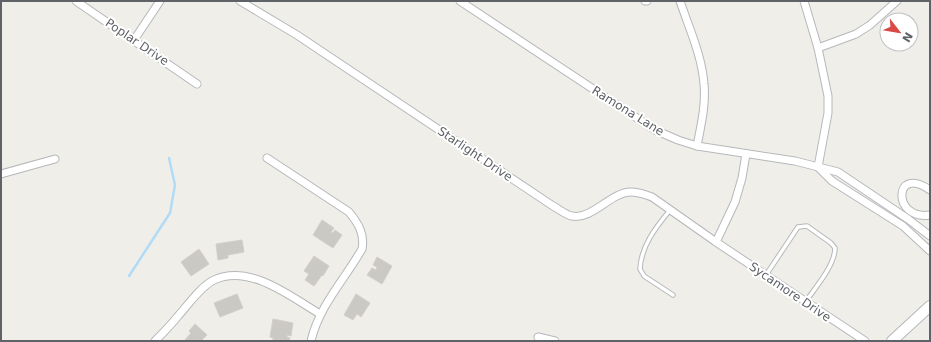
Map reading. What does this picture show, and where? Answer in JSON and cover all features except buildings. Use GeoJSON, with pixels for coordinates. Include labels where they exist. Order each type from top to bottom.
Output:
{"type":"FeatureCollection","features":[{"type":"Feature","properties":{"kind":"main road"},"geometry":{"type":"LineString","coordinates":[[892,341],[930,306]]}},
{"type":"Feature","properties":{"kind":"street","name":"Poplar Drive"},"geometry":{"type":"LineString","coordinates":[[76,1],[197,84]]}},
{"type":"Feature","properties":{"kind":"street"},"geometry":{"type":"LineString","coordinates":[[134,40],[160,1]]}},
{"type":"Feature","properties":{"kind":"street","name":"Starlight Drive"},"geometry":{"type":"LineString","coordinates":[[240,1],[297,35],[553,206],[572,216],[586,214],[619,194],[630,192],[640,193],[652,197],[671,209],[716,242]]}},
{"type":"Feature","properties":{"kind":"street","name":"Ramona Lane"},"geometry":{"type":"LineString","coordinates":[[460,1],[656,130],[678,140],[697,146],[795,161],[838,172],[908,219],[930,236]]}},
{"type":"Feature","properties":{"kind":"street"},"geometry":{"type":"LineString","coordinates":[[680,1],[701,65],[704,85],[704,106],[697,146]]}},
{"type":"Feature","properties":{"kind":"street"},"geometry":{"type":"LineString","coordinates":[[804,1],[818,48],[828,96],[828,113],[818,167],[832,181],[903,226],[930,251]]}},
{"type":"Feature","properties":{"kind":"street"},"geometry":{"type":"LineString","coordinates":[[818,48],[856,34],[870,25],[897,1]]}},
{"type":"Feature","properties":{"kind":"street"},"geometry":{"type":"LineString","coordinates":[[716,242],[735,202],[742,178],[746,154]]}},
{"type":"Feature","properties":{"kind":"street"},"geometry":{"type":"LineString","coordinates":[[267,158],[349,212],[357,222],[364,240],[362,249],[320,314],[314,328],[311,341]]}},
{"type":"Feature","properties":{"kind":"street"},"geometry":{"type":"LineString","coordinates":[[1,174],[55,159]]}},
{"type":"Feature","properties":{"kind":"street"},"geometry":{"type":"LineString","coordinates":[[930,190],[922,184],[913,182],[908,184],[904,189],[903,202],[905,206],[913,213],[922,216],[930,215]]}},
{"type":"Feature","properties":{"kind":"street"},"geometry":{"type":"LineString","coordinates":[[854,194],[860,186]]}},
{"type":"Feature","properties":{"kind":"street"},"geometry":{"type":"LineString","coordinates":[[903,226],[913,213]]}},
{"type":"Feature","properties":{"kind":"street","name":"Sycamore Drive"},"geometry":{"type":"LineString","coordinates":[[716,242],[865,341]]}},
{"type":"Feature","properties":{"kind":"street"},"geometry":{"type":"LineString","coordinates":[[155,341],[195,296],[214,280],[224,277],[234,276],[254,278],[279,289],[320,314]]}},
{"type":"Feature","properties":{"kind":"street"},"geometry":{"type":"LineString","coordinates":[[538,337],[555,341]]}},
{"type":"Feature","properties":{"kind":"lane"},"geometry":{"type":"LineString","coordinates":[[671,209],[654,230],[643,253],[640,269],[644,276],[674,296]]}},
{"type":"Feature","properties":{"kind":"lane"},"geometry":{"type":"LineString","coordinates":[[766,275],[798,227],[807,226],[831,243],[835,248],[835,254],[827,270],[806,302]]}},
{"type":"Feature","properties":{"kind":"waterway"},"geometry":{"type":"LineString","coordinates":[[129,276],[170,213],[175,185],[169,158]]}}]}
